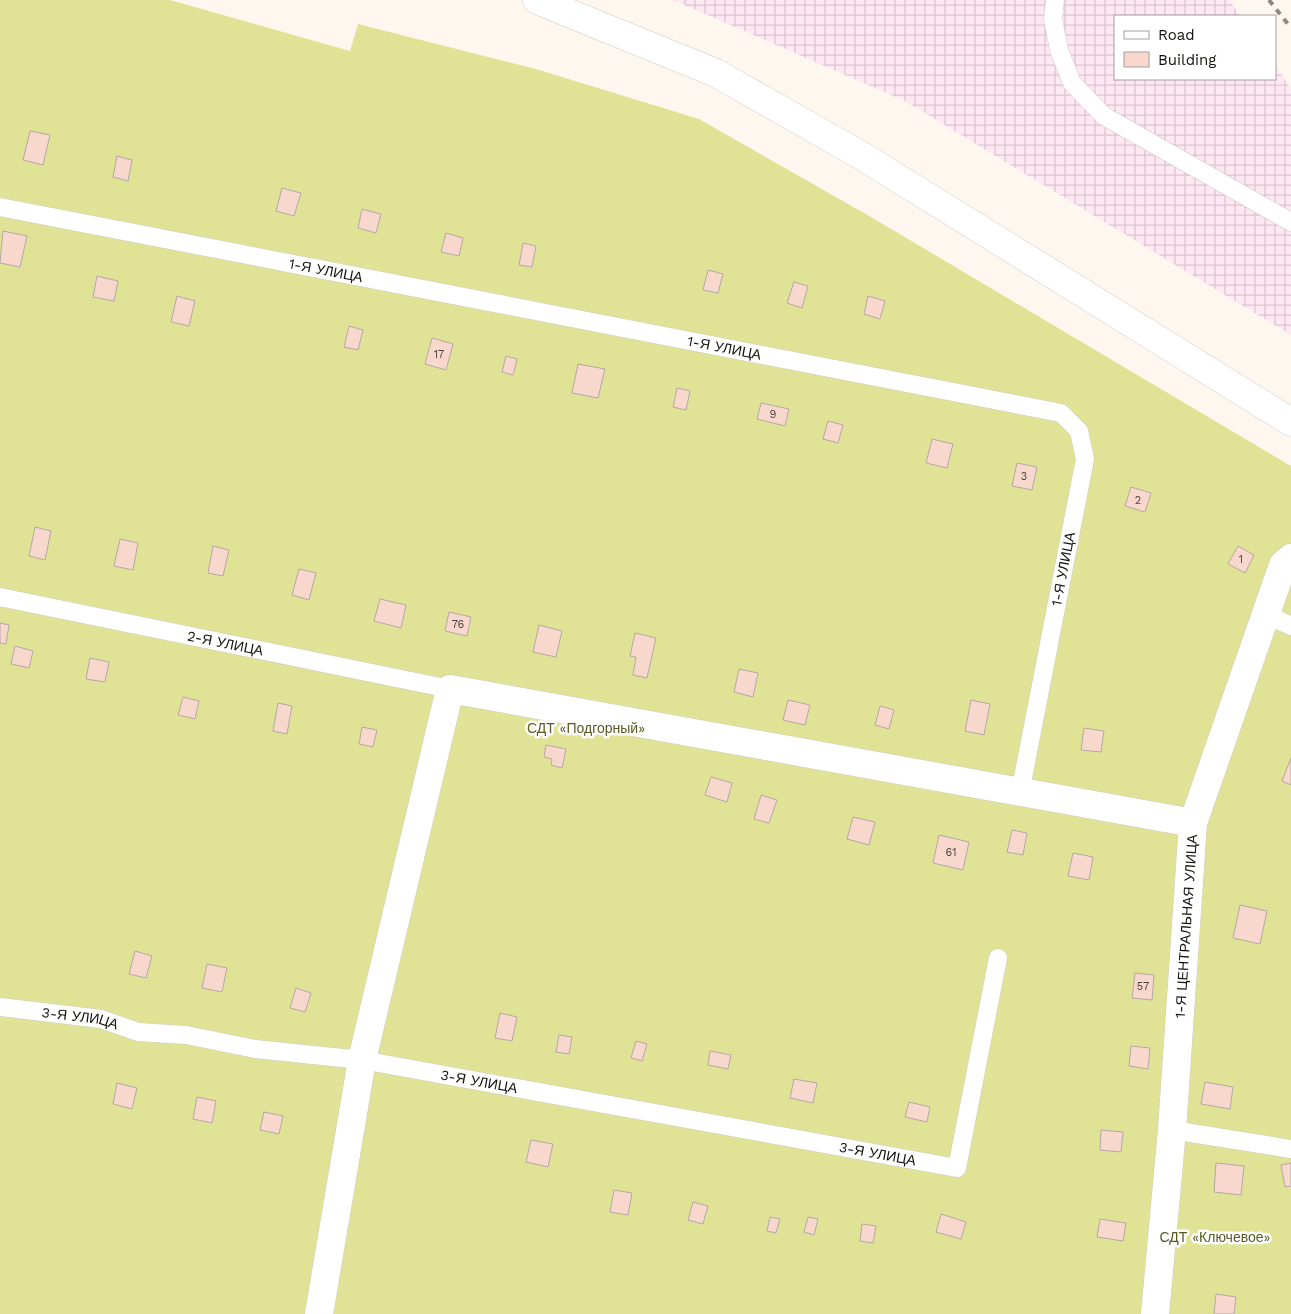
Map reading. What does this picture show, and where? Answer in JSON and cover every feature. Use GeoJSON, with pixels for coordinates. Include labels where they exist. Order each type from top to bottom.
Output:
{"type":"FeatureCollection","features":[{"type":"Feature","properties":{"kind":"street"},"geometry":{"type":"LineString","coordinates":[[537,0],[716,73],[862,156],[1291,422]]}},
{"type":"Feature","properties":{"kind":"street","name":"1-Я ЦЕНТРАЛЬНАЯ УЛИЦА"},"geometry":{"type":"LineString","coordinates":[[1155,1314],[1172,1130],[1193,823],[1283,566],[1291,558]]}},
{"type":"Feature","properties":{"kind":"street"},"geometry":{"type":"LineString","coordinates":[[319,1314],[362,1060],[450,689],[1193,823]]}},
{"type":"Feature","properties":{"kind":"lane"},"geometry":{"type":"LineString","coordinates":[[1056,0],[1053,19],[1059,50],[1072,83],[1104,116],[1291,222]]}},
{"type":"Feature","properties":{"kind":"lane","name":"1-Я УЛИЦА"},"geometry":{"type":"LineString","coordinates":[[0,206],[1061,412],[1079,431],[1085,459],[1020,793]]}},
{"type":"Feature","properties":{"kind":"lane","name":"2-Я УЛИЦА"},"geometry":{"type":"LineString","coordinates":[[0,597],[450,689]]}},
{"type":"Feature","properties":{"kind":"lane"},"geometry":{"type":"LineString","coordinates":[[1267,616],[1291,626]]}},
{"type":"Feature","properties":{"kind":"lane","name":"3-Я УЛИЦА"},"geometry":{"type":"LineString","coordinates":[[0,1007],[101,1019],[138,1032],[186,1035],[255,1049],[362,1060],[957,1168],[998,958]]}},
{"type":"Feature","properties":{"kind":"lane"},"geometry":{"type":"LineString","coordinates":[[1172,1130],[1291,1149]]}},
{"type":"Feature","properties":{"kind":"shaded area"},"geometry":{"type":"Polygon","coordinates":[[[673,0],[1229,0],[1239,15],[1114,15],[1114,80],[1276,80],[1276,66],[1291,89],[1291,335],[905,101],[673,0]]]}},
{"type":"Feature","properties":{"kind":"green space","name":"СДТ «Подгорный»"},"geometry":{"type":"Polygon","coordinates":[[[0,0],[170,0],[350,51],[358,24],[536,69],[699,119],[871,217],[1291,466],[1291,1314],[0,1314],[0,0]]]}},
{"type":"Feature","properties":{"kind":"building"},"geometry":{"type":"Polygon","coordinates":[[[30,131],[50,135],[43,165],[23,160],[30,131]]]}},
{"type":"Feature","properties":{"kind":"building"},"geometry":{"type":"Polygon","coordinates":[[[117,156],[132,160],[128,181],[113,177],[117,156]]]}},
{"type":"Feature","properties":{"kind":"building"},"geometry":{"type":"Polygon","coordinates":[[[282,188],[301,193],[294,216],[276,211],[282,188]]]}},
{"type":"Feature","properties":{"kind":"building"},"geometry":{"type":"Polygon","coordinates":[[[362,209],[381,214],[376,233],[358,228],[362,209]]]}},
{"type":"Feature","properties":{"kind":"building"},"geometry":{"type":"Polygon","coordinates":[[[3,231],[27,236],[20,267],[0,263],[3,231]]]}},
{"type":"Feature","properties":{"kind":"building"},"geometry":{"type":"Polygon","coordinates":[[[446,233],[463,238],[459,256],[441,252],[446,233]]]}},
{"type":"Feature","properties":{"kind":"building"},"geometry":{"type":"Polygon","coordinates":[[[523,243],[536,246],[532,267],[519,265],[523,243]]]}},
{"type":"Feature","properties":{"kind":"building"},"geometry":{"type":"Polygon","coordinates":[[[708,270],[723,274],[718,293],[703,290],[708,270]]]}},
{"type":"Feature","properties":{"kind":"building"},"geometry":{"type":"Polygon","coordinates":[[[97,276],[118,281],[114,301],[93,297],[97,276]]]}},
{"type":"Feature","properties":{"kind":"building"},"geometry":{"type":"Polygon","coordinates":[[[794,282],[808,286],[802,308],[787,303],[794,282]]]}},
{"type":"Feature","properties":{"kind":"building"},"geometry":{"type":"Polygon","coordinates":[[[177,296],[195,301],[189,326],[171,322],[177,296]]]}},
{"type":"Feature","properties":{"kind":"building"},"geometry":{"type":"Polygon","coordinates":[[[868,296],[885,301],[880,319],[864,314],[868,296]]]}},
{"type":"Feature","properties":{"kind":"building"},"geometry":{"type":"Polygon","coordinates":[[[349,326],[363,330],[358,350],[344,347],[349,326]]]}},
{"type":"Feature","properties":{"kind":"building"},"geometry":{"type":"Polygon","coordinates":[[[432,338],[453,344],[446,370],[425,364],[432,338]]]}},
{"type":"Feature","properties":{"kind":"building"},"geometry":{"type":"Polygon","coordinates":[[[506,356],[517,359],[513,375],[502,372],[506,356]]]}},
{"type":"Feature","properties":{"kind":"building"},"geometry":{"type":"Polygon","coordinates":[[[578,364],[605,369],[598,398],[572,393],[578,364]]]}},
{"type":"Feature","properties":{"kind":"building"},"geometry":{"type":"Polygon","coordinates":[[[677,388],[690,391],[686,410],[673,407],[677,388]]]}},
{"type":"Feature","properties":{"kind":"building"},"geometry":{"type":"Polygon","coordinates":[[[761,403],[789,409],[785,426],[757,419],[761,403]]]}},
{"type":"Feature","properties":{"kind":"building"},"geometry":{"type":"Polygon","coordinates":[[[828,421],[843,425],[838,443],[823,439],[828,421]]]}},
{"type":"Feature","properties":{"kind":"building"},"geometry":{"type":"Polygon","coordinates":[[[932,439],[953,444],[947,468],[926,463],[932,439]]]}},
{"type":"Feature","properties":{"kind":"building"},"geometry":{"type":"Polygon","coordinates":[[[1017,463],[1037,467],[1032,490],[1012,486],[1017,463]]]}},
{"type":"Feature","properties":{"kind":"building"},"geometry":{"type":"Polygon","coordinates":[[[1131,487],[1151,493],[1145,512],[1125,506],[1131,487]]]}},
{"type":"Feature","properties":{"kind":"building"},"geometry":{"type":"Polygon","coordinates":[[[35,527],[51,531],[45,560],[29,556],[35,527]]]}},
{"type":"Feature","properties":{"kind":"building"},"geometry":{"type":"Polygon","coordinates":[[[120,539],[138,543],[133,570],[114,566],[120,539]]]}},
{"type":"Feature","properties":{"kind":"building"},"geometry":{"type":"Polygon","coordinates":[[[213,546],[229,550],[223,576],[208,573],[213,546]]]}},
{"type":"Feature","properties":{"kind":"building"},"geometry":{"type":"Polygon","coordinates":[[[1238,546],[1254,555],[1245,573],[1228,564],[1238,546]]]}},
{"type":"Feature","properties":{"kind":"building"},"geometry":{"type":"Polygon","coordinates":[[[299,569],[316,573],[309,600],[292,595],[299,569]]]}},
{"type":"Feature","properties":{"kind":"building"},"geometry":{"type":"Polygon","coordinates":[[[380,599],[406,605],[401,628],[374,621],[380,599]]]}},
{"type":"Feature","properties":{"kind":"building"},"geometry":{"type":"Polygon","coordinates":[[[449,612],[471,617],[467,636],[445,631],[449,612]]]}},
{"type":"Feature","properties":{"kind":"building"},"geometry":{"type":"Polygon","coordinates":[[[0,623],[9,625],[6,644],[0,643],[0,623]]]}},
{"type":"Feature","properties":{"kind":"building"},"geometry":{"type":"Polygon","coordinates":[[[539,625],[562,631],[556,657],[533,652],[539,625]]]}},
{"type":"Feature","properties":{"kind":"building"},"geometry":{"type":"Polygon","coordinates":[[[635,633],[656,638],[647,678],[633,675],[636,657],[630,656],[635,633]]]}},
{"type":"Feature","properties":{"kind":"building"},"geometry":{"type":"Polygon","coordinates":[[[15,646],[33,651],[29,668],[11,664],[15,646]]]}},
{"type":"Feature","properties":{"kind":"building"},"geometry":{"type":"Polygon","coordinates":[[[90,658],[109,662],[105,682],[86,679],[90,658]]]}},
{"type":"Feature","properties":{"kind":"building"},"geometry":{"type":"Polygon","coordinates":[[[739,669],[758,673],[753,697],[734,692],[739,669]]]}},
{"type":"Feature","properties":{"kind":"building"},"geometry":{"type":"Polygon","coordinates":[[[183,697],[199,701],[195,719],[178,715],[183,697]]]}},
{"type":"Feature","properties":{"kind":"building"},"geometry":{"type":"Polygon","coordinates":[[[788,700],[810,705],[805,725],[783,720],[788,700]]]}},
{"type":"Feature","properties":{"kind":"building"},"geometry":{"type":"Polygon","coordinates":[[[971,700],[990,704],[984,735],[965,731],[971,700]]]}},
{"type":"Feature","properties":{"kind":"building"},"geometry":{"type":"Polygon","coordinates":[[[278,703],[292,706],[287,734],[273,731],[278,703]]]}},
{"type":"Feature","properties":{"kind":"building"},"geometry":{"type":"Polygon","coordinates":[[[880,706],[894,710],[889,729],[875,725],[880,706]]]}},
{"type":"Feature","properties":{"kind":"building"},"geometry":{"type":"Polygon","coordinates":[[[362,727],[377,730],[373,747],[359,744],[362,727]]]}},
{"type":"Feature","properties":{"kind":"building"},"geometry":{"type":"Polygon","coordinates":[[[1084,728],[1104,731],[1101,752],[1081,750],[1084,728]]]}},
{"type":"Feature","properties":{"kind":"building"},"geometry":{"type":"Polygon","coordinates":[[[546,745],[566,749],[562,768],[551,765],[552,759],[544,757],[546,745]]]}},
{"type":"Feature","properties":{"kind":"building"},"geometry":{"type":"Polygon","coordinates":[[[1291,758],[1291,785],[1282,781],[1291,758]]]}},
{"type":"Feature","properties":{"kind":"building"},"geometry":{"type":"Polygon","coordinates":[[[711,777],[732,783],[727,802],[705,795],[711,777]]]}},
{"type":"Feature","properties":{"kind":"building"},"geometry":{"type":"Polygon","coordinates":[[[761,795],[777,800],[769,823],[754,819],[761,795]]]}},
{"type":"Feature","properties":{"kind":"building"},"geometry":{"type":"Polygon","coordinates":[[[853,817],[875,822],[869,845],[847,839],[853,817]]]}},
{"type":"Feature","properties":{"kind":"building"},"geometry":{"type":"Polygon","coordinates":[[[1012,830],[1027,833],[1023,855],[1007,852],[1012,830]]]}},
{"type":"Feature","properties":{"kind":"building"},"geometry":{"type":"Polygon","coordinates":[[[939,835],[969,842],[963,870],[933,863],[939,835]]]}},
{"type":"Feature","properties":{"kind":"building"},"geometry":{"type":"Polygon","coordinates":[[[1073,853],[1093,857],[1089,880],[1068,876],[1073,853]]]}},
{"type":"Feature","properties":{"kind":"building"},"geometry":{"type":"Polygon","coordinates":[[[1240,905],[1267,911],[1260,944],[1233,938],[1240,905]]]}},
{"type":"Feature","properties":{"kind":"building"},"geometry":{"type":"Polygon","coordinates":[[[135,951],[152,956],[146,978],[129,974],[135,951]]]}},
{"type":"Feature","properties":{"kind":"building"},"geometry":{"type":"Polygon","coordinates":[[[207,964],[227,968],[222,992],[202,988],[207,964]]]}},
{"type":"Feature","properties":{"kind":"building"},"geometry":{"type":"Polygon","coordinates":[[[1135,973],[1154,975],[1152,1000],[1132,998],[1135,973]]]}},
{"type":"Feature","properties":{"kind":"building"},"geometry":{"type":"Polygon","coordinates":[[[296,988],[311,993],[305,1012],[290,1008],[296,988]]]}},
{"type":"Feature","properties":{"kind":"building"},"geometry":{"type":"Polygon","coordinates":[[[500,1013],[517,1017],[512,1041],[495,1038],[500,1013]]]}},
{"type":"Feature","properties":{"kind":"building"},"geometry":{"type":"Polygon","coordinates":[[[559,1035],[572,1037],[569,1054],[556,1052],[559,1035]]]}},
{"type":"Feature","properties":{"kind":"building"},"geometry":{"type":"Polygon","coordinates":[[[636,1041],[647,1044],[642,1061],[631,1058],[636,1041]]]}},
{"type":"Feature","properties":{"kind":"building"},"geometry":{"type":"Polygon","coordinates":[[[1131,1046],[1150,1048],[1148,1069],[1129,1066],[1131,1046]]]}},
{"type":"Feature","properties":{"kind":"building"},"geometry":{"type":"Polygon","coordinates":[[[710,1051],[731,1055],[728,1069],[708,1065],[710,1051]]]}},
{"type":"Feature","properties":{"kind":"building"},"geometry":{"type":"Polygon","coordinates":[[[794,1079],[817,1083],[813,1103],[790,1098],[794,1079]]]}},
{"type":"Feature","properties":{"kind":"building"},"geometry":{"type":"Polygon","coordinates":[[[1205,1082],[1233,1087],[1230,1109],[1201,1104],[1205,1082]]]}},
{"type":"Feature","properties":{"kind":"building"},"geometry":{"type":"Polygon","coordinates":[[[117,1083],[137,1088],[132,1109],[113,1104],[117,1083]]]}},
{"type":"Feature","properties":{"kind":"building"},"geometry":{"type":"Polygon","coordinates":[[[197,1097],[216,1101],[212,1123],[193,1119],[197,1097]]]}},
{"type":"Feature","properties":{"kind":"building"},"geometry":{"type":"Polygon","coordinates":[[[909,1102],[930,1107],[927,1122],[905,1117],[909,1102]]]}},
{"type":"Feature","properties":{"kind":"building"},"geometry":{"type":"Polygon","coordinates":[[[264,1112],[283,1116],[279,1134],[260,1130],[264,1112]]]}},
{"type":"Feature","properties":{"kind":"building"},"geometry":{"type":"Polygon","coordinates":[[[1101,1130],[1123,1132],[1121,1152],[1100,1150],[1101,1130]]]}},
{"type":"Feature","properties":{"kind":"building"},"geometry":{"type":"Polygon","coordinates":[[[531,1140],[553,1144],[548,1167],[526,1162],[531,1140]]]}},
{"type":"Feature","properties":{"kind":"building"},"geometry":{"type":"Polygon","coordinates":[[[1216,1163],[1244,1166],[1241,1195],[1214,1192],[1216,1163]]]}},
{"type":"Feature","properties":{"kind":"building"},"geometry":{"type":"Polygon","coordinates":[[[1291,1163],[1291,1186],[1285,1187],[1281,1165],[1291,1163]]]}},
{"type":"Feature","properties":{"kind":"building"},"geometry":{"type":"Polygon","coordinates":[[[614,1190],[632,1193],[628,1215],[610,1212],[614,1190]]]}},
{"type":"Feature","properties":{"kind":"building"},"geometry":{"type":"Polygon","coordinates":[[[693,1202],[708,1206],[703,1224],[688,1220],[693,1202]]]}},
{"type":"Feature","properties":{"kind":"building"},"geometry":{"type":"Polygon","coordinates":[[[941,1214],[966,1222],[961,1239],[936,1232],[941,1214]]]}},
{"type":"Feature","properties":{"kind":"building"},"geometry":{"type":"Polygon","coordinates":[[[770,1217],[780,1219],[776,1233],[767,1231],[770,1217]]]}},
{"type":"Feature","properties":{"kind":"building"},"geometry":{"type":"Polygon","coordinates":[[[808,1217],[818,1219],[814,1235],[804,1232],[808,1217]]]}},
{"type":"Feature","properties":{"kind":"building"},"geometry":{"type":"Polygon","coordinates":[[[1100,1219],[1126,1223],[1123,1241],[1097,1237],[1100,1219]]]}},
{"type":"Feature","properties":{"kind":"building"},"geometry":{"type":"Polygon","coordinates":[[[862,1224],[876,1226],[873,1243],[860,1241],[862,1224]]]}},
{"type":"Feature","properties":{"kind":"building"},"geometry":{"type":"Polygon","coordinates":[[[1216,1294],[1236,1297],[1234,1314],[1214,1314],[1216,1294]]]}},
{"type":"Feature","properties":{"kind":"railway"},"geometry":{"type":"LineString","coordinates":[[1269,0],[1291,28]]}},
{"type":"Feature","properties":{"kind":"park label","name":"СДТ «Ключевое»"},"geometry":{"type":"Point","coordinates":[1215,1237]}}]}
